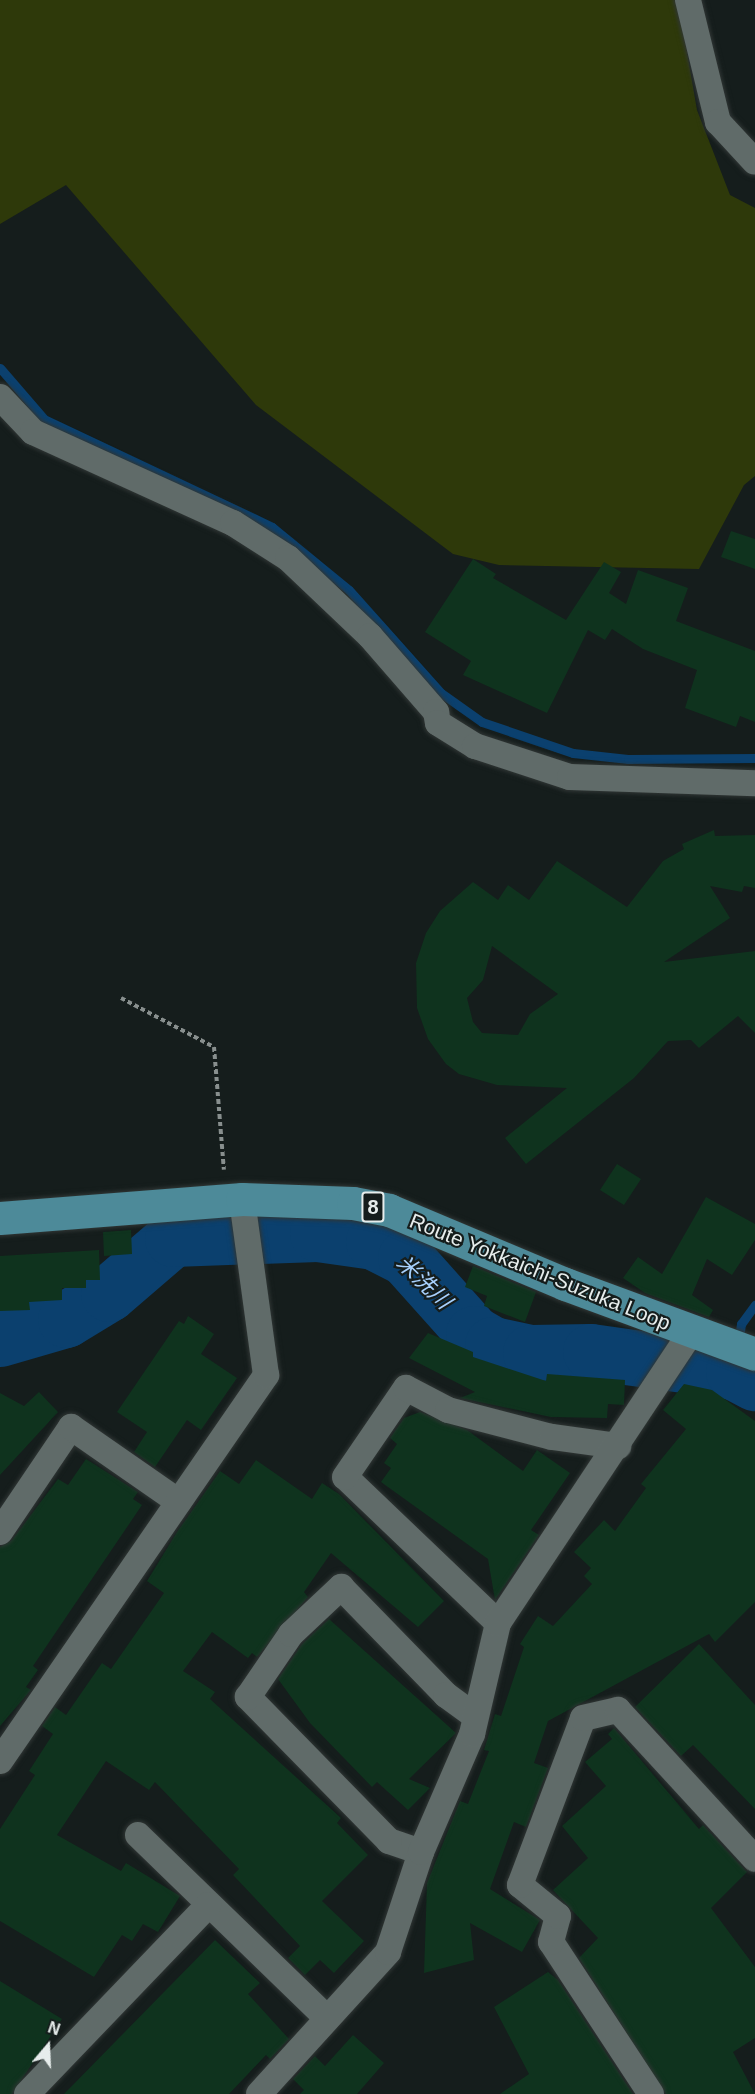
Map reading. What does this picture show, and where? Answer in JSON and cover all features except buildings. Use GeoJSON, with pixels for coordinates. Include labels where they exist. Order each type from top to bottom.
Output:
{"type":"FeatureCollection","features":[{"type":"Feature","properties":{"kind":"main road","name":"Route Yokkaichi-Suzuka Loop"},"geometry":{"type":"LineString","coordinates":[[0,1218],[237,1204],[353,1203],[389,1210],[737,1347]]}},
{"type":"Feature","properties":{"kind":"street"},"geometry":{"type":"LineString","coordinates":[[688,0],[718,122],[755,162]]}},
{"type":"Feature","properties":{"kind":"street"},"geometry":{"type":"LineString","coordinates":[[3,405],[47,440],[233,523],[279,552],[370,636],[436,712],[438,723],[475,746],[570,777],[755,783]]}},
{"type":"Feature","properties":{"kind":"street"},"geometry":{"type":"LineString","coordinates":[[0,1761],[266,1375],[249,1260],[237,1204]]}},
{"type":"Feature","properties":{"kind":"street"},"geometry":{"type":"LineString","coordinates":[[272,2090],[326,2017],[388,1952],[421,1852],[475,1716],[498,1623],[657,1387],[737,1347]]}},
{"type":"Feature","properties":{"kind":"street"},"geometry":{"type":"LineString","coordinates":[[498,1623],[345,1477],[406,1388],[448,1410],[552,1437],[618,1446]]}},
{"type":"Feature","properties":{"kind":"street"},"geometry":{"type":"LineString","coordinates":[[0,1532],[71,1427],[179,1502]]}},
{"type":"Feature","properties":{"kind":"street"},"geometry":{"type":"LineString","coordinates":[[421,1852],[389,1841],[248,1697],[291,1634],[341,1587],[446,1695],[475,1716]]}},
{"type":"Feature","properties":{"kind":"street"},"geometry":{"type":"LineString","coordinates":[[651,2094],[551,1942],[558,1916],[520,1885],[583,1718],[618,1710],[755,1859]]}},
{"type":"Feature","properties":{"kind":"street"},"geometry":{"type":"LineString","coordinates":[[138,1835],[326,2017]]}},
{"type":"Feature","properties":{"kind":"street"},"geometry":{"type":"LineString","coordinates":[[27,2094],[208,1905]]}},
{"type":"Feature","properties":{"kind":"path"},"geometry":{"type":"LineString","coordinates":[[121,998],[214,1047],[237,1204]]}},
{"type":"Feature","properties":{"kind":"green space"},"geometry":{"type":"Polygon","coordinates":[[[0,0],[678,0],[697,110],[730,195],[755,208],[755,476],[744,485],[699,569],[499,565],[453,554],[256,405],[66,185],[0,224],[0,0]]]}},
{"type":"Feature","properties":{"kind":"waterway"},"geometry":{"type":"LineString","coordinates":[[0,368],[44,419],[272,527],[349,590],[441,693],[482,722],[573,753],[628,759],[755,758]]}},
{"type":"Feature","properties":{"kind":"waterway","name":"米洗川"},"geometry":{"type":"LineString","coordinates":[[0,1339],[66,1320],[109,1294],[173,1239],[318,1234],[374,1242],[406,1258],[474,1334],[493,1345],[531,1353],[591,1352],[734,1372],[755,1383]]}},
{"type":"Feature","properties":{"kind":"waterway"},"geometry":{"type":"LineString","coordinates":[[734,1372],[741,1324],[755,1305]]}}]}
